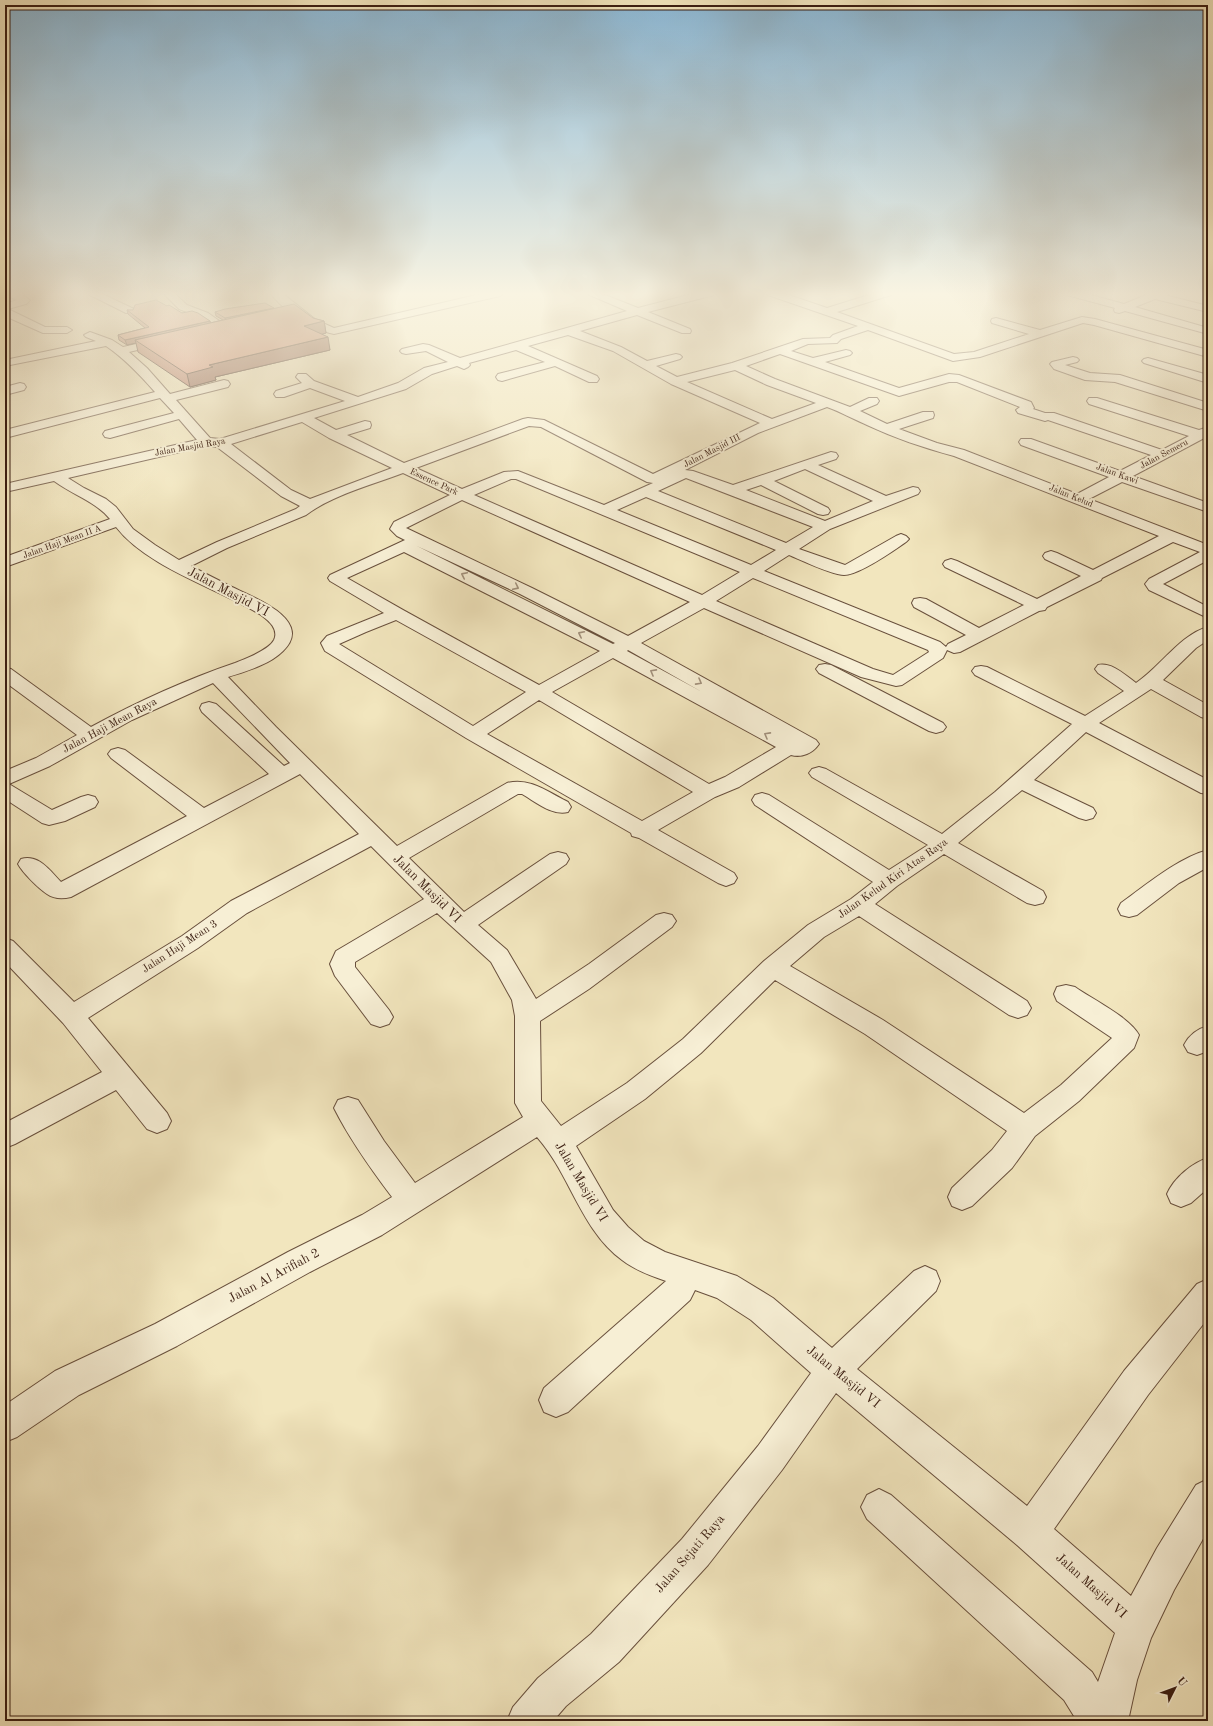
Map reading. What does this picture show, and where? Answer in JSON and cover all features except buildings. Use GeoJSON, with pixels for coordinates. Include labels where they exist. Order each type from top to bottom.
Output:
{"type":"FeatureCollection","features":[{"type":"Feature","properties":{"kind":"street"},"geometry":{"type":"LineString","coordinates":[[145,374],[206,442]]}},
{"type":"Feature","properties":{"kind":"street","name":"Jalan Masjid Raya"},"geometry":{"type":"LineString","coordinates":[[5,488],[206,442],[221,443],[402,386],[424,374]]}},
{"type":"Feature","properties":{"kind":"street"},"geometry":{"type":"LineString","coordinates":[[502,377],[514,374]]}},
{"type":"Feature","properties":{"kind":"street"},"geometry":{"type":"LineString","coordinates":[[581,374],[593,379]]}},
{"type":"Feature","properties":{"kind":"street"},"geometry":{"type":"LineString","coordinates":[[661,374],[676,382],[771,423]]}},
{"type":"Feature","properties":{"kind":"street"},"geometry":{"type":"LineString","coordinates":[[676,382],[708,374]]}},
{"type":"Feature","properties":{"kind":"street"},"geometry":{"type":"LineString","coordinates":[[753,374],[771,382],[850,411],[888,428],[928,415]]}},
{"type":"Feature","properties":{"kind":"street"},"geometry":{"type":"LineString","coordinates":[[846,374],[899,392],[949,378],[959,379],[1027,405],[1028,408],[1022,410],[1045,418],[1049,416],[1072,423],[1164,455]]}},
{"type":"Feature","properties":{"kind":"street"},"geometry":{"type":"LineString","coordinates":[[1078,374],[1125,381],[1208,407]]}},
{"type":"Feature","properties":{"kind":"street"},"geometry":{"type":"LineString","coordinates":[[1189,374],[1208,379]]}},
{"type":"Feature","properties":{"kind":"street"},"geometry":{"type":"LineString","coordinates":[[280,394],[306,380],[358,401]]}},
{"type":"Feature","properties":{"kind":"street"},"geometry":{"type":"LineString","coordinates":[[5,434],[165,396],[224,384]]}},
{"type":"Feature","properties":{"kind":"street"},"geometry":{"type":"LineString","coordinates":[[5,391],[20,387]]}},
{"type":"Feature","properties":{"kind":"street"},"geometry":{"type":"LineString","coordinates":[[850,411],[873,401]]}},
{"type":"Feature","properties":{"kind":"street"},"geometry":{"type":"LineString","coordinates":[[1093,401],[1204,433]]}},
{"type":"Feature","properties":{"kind":"street","name":"Jalan Masjid III"},"geometry":{"type":"LineString","coordinates":[[650,486],[723,444],[771,423],[826,403]]}},
{"type":"Feature","properties":{"kind":"street"},"geometry":{"type":"LineString","coordinates":[[110,434],[181,415]]}},
{"type":"Feature","properties":{"kind":"street","name":"Essence Park"},"geometry":{"type":"LineString","coordinates":[[303,418],[334,435],[698,605]]}},
{"type":"Feature","properties":{"kind":"street"},"geometry":{"type":"LineString","coordinates":[[179,566],[222,545],[301,512],[310,505],[326,497],[533,422],[544,424],[559,430],[650,486],[820,563],[844,570],[852,568],[901,538]]}},
{"type":"Feature","properties":{"kind":"street"},"geometry":{"type":"LineString","coordinates":[[334,435],[365,425]]}},
{"type":"Feature","properties":{"kind":"street","name":"Jalan Kelud"},"geometry":{"type":"LineString","coordinates":[[888,428],[932,446],[959,453],[1208,550]]}},
{"type":"Feature","properties":{"kind":"street","name":"Jalan Semeru"},"geometry":{"type":"LineString","coordinates":[[1078,499],[1204,433]]}},
{"type":"Feature","properties":{"kind":"street","name":"Jalan Kawi"},"geometry":{"type":"LineString","coordinates":[[1026,442],[1208,508]]}},
{"type":"Feature","properties":{"kind":"street"},"geometry":{"type":"LineString","coordinates":[[221,443],[286,493],[310,505]]}},
{"type":"Feature","properties":{"kind":"street"},"geometry":{"type":"LineString","coordinates":[[1177,448],[1198,451]]}},
{"type":"Feature","properties":{"kind":"street"},"geometry":{"type":"LineString","coordinates":[[733,490],[831,456]]}},
{"type":"Feature","properties":{"kind":"street"},"geometry":{"type":"LineString","coordinates":[[807,465],[885,501]]}},
{"type":"Feature","properties":{"kind":"street"},"geometry":{"type":"LineString","coordinates":[[604,511],[650,486],[684,474],[688,474],[833,523]]}},
{"type":"Feature","properties":{"kind":"street"},"geometry":{"type":"LineString","coordinates":[[640,831],[708,792],[732,782],[789,748],[622,647],[411,543],[398,529],[399,525],[461,495],[509,476],[518,475],[934,646],[938,649],[937,654],[900,679],[896,681],[889,680],[698,605]]}},
{"type":"Feature","properties":{"kind":"street","name":"Jalan Masjid VI"},"geometry":{"type":"LineString","coordinates":[[58,477],[75,489],[97,499],[105,505],[118,521],[143,544],[179,566],[247,600],[270,615],[280,624],[284,632],[282,641],[273,652],[258,660],[216,675],[462,924],[499,956],[524,1000],[528,1016],[528,1103],[550,1132],[603,1219],[616,1237],[633,1251],[658,1264],[726,1286],[762,1309],[1030,1532],[1100,1593],[1136,1627],[1123,1661],[1109,1712],[1108,1721]]}},
{"type":"Feature","properties":{"kind":"street"},"geometry":{"type":"LineString","coordinates":[[762,480],[833,523]]}},
{"type":"Feature","properties":{"kind":"street"},"geometry":{"type":"LineString","coordinates":[[473,734],[540,692],[698,605],[753,572],[787,549],[833,523],[885,501],[913,492]]}},
{"type":"Feature","properties":{"kind":"street","name":"Jalan Haji Mean II A"},"geometry":{"type":"LineString","coordinates":[[5,562],[118,521]]}},
{"type":"Feature","properties":{"kind":"street"},"geometry":{"type":"LineString","coordinates":[[954,648],[1039,606],[1172,536]]}},
{"type":"Feature","properties":{"kind":"street"},"geometry":{"type":"LineString","coordinates":[[411,543],[336,578],[397,614],[540,692],[708,792]]}},
{"type":"Feature","properties":{"kind":"street"},"geometry":{"type":"LineString","coordinates":[[1208,554],[1153,584],[1155,587],[1208,613]]}},
{"type":"Feature","properties":{"kind":"street"},"geometry":{"type":"LineString","coordinates":[[1051,556],[1095,576]]}},
{"type":"Feature","properties":{"kind":"street"},"geometry":{"type":"LineString","coordinates":[[951,564],[1039,606]]}},
{"type":"Feature","properties":{"kind":"street"},"geometry":{"type":"LineString","coordinates":[[920,603],[978,635]]}},
{"type":"Feature","properties":{"kind":"street"},"geometry":{"type":"LineString","coordinates":[[698,605],[936,727]]}},
{"type":"Feature","properties":{"kind":"street"},"geometry":{"type":"LineString","coordinates":[[397,614],[333,640],[330,643],[331,647],[473,734],[640,831],[726,878]]}},
{"type":"Feature","properties":{"kind":"street","name":"Jalan Kelud Kiri Atas Raya"},"geometry":{"type":"LineString","coordinates":[[550,1132],[636,1091],[692,1046],[773,967],[816,931],[859,905],[888,881],[944,844],[1086,724],[1143,686],[1190,644],[1208,632]]}},
{"type":"Feature","properties":{"kind":"street"},"geometry":{"type":"LineString","coordinates":[[1104,669],[1208,713]]}},
{"type":"Feature","properties":{"kind":"street"},"geometry":{"type":"LineString","coordinates":[[980,671],[1086,724],[1208,788]]}},
{"type":"Feature","properties":{"kind":"street"},"geometry":{"type":"LineString","coordinates":[[5,673],[90,736]]}},
{"type":"Feature","properties":{"kind":"street","name":"Jalan Haji Mean Raya"},"geometry":{"type":"LineString","coordinates":[[5,779],[44,762],[131,712],[216,675]]}},
{"type":"Feature","properties":{"kind":"street"},"geometry":{"type":"LineString","coordinates":[[209,708],[282,775]]}},
{"type":"Feature","properties":{"kind":"street"},"geometry":{"type":"LineString","coordinates":[[118,754],[202,817]]}},
{"type":"Feature","properties":{"kind":"street"},"geometry":{"type":"LineString","coordinates":[[29,864],[55,889],[63,891],[303,764]]}},
{"type":"Feature","properties":{"kind":"street"},"geometry":{"type":"LineString","coordinates":[[819,773],[1035,897]]}},
{"type":"Feature","properties":{"kind":"street"},"geometry":{"type":"LineString","coordinates":[[1020,781],[1086,813]]}},
{"type":"Feature","properties":{"kind":"street"},"geometry":{"type":"LineString","coordinates":[[395,856],[514,788],[526,788],[561,807]]}},
{"type":"Feature","properties":{"kind":"street"},"geometry":{"type":"LineString","coordinates":[[5,790],[49,818],[58,816],[88,802]]}},
{"type":"Feature","properties":{"kind":"street"},"geometry":{"type":"LineString","coordinates":[[762,800],[888,881]]}},
{"type":"Feature","properties":{"kind":"street","name":"Jalan Haji Mean 3"},"geometry":{"type":"LineString","coordinates":[[72,1016],[190,942],[238,907],[374,835]]}},
{"type":"Feature","properties":{"kind":"street"},"geometry":{"type":"LineString","coordinates":[[1129,909],[1172,878],[1208,857]]}},
{"type":"Feature","properties":{"kind":"street"},"geometry":{"type":"LineString","coordinates":[[462,924],[558,859]]}},
{"type":"Feature","properties":{"kind":"street"},"geometry":{"type":"LineString","coordinates":[[380,1017],[344,970],[342,964],[344,956],[439,901]]}},
{"type":"Feature","properties":{"kind":"street"},"geometry":{"type":"LineString","coordinates":[[859,905],[1018,1008]]}},
{"type":"Feature","properties":{"kind":"street"},"geometry":{"type":"LineString","coordinates":[[528,1016],[575,986],[664,921]]}},
{"type":"Feature","properties":{"kind":"street"},"geometry":{"type":"LineString","coordinates":[[5,947],[72,1016],[157,1121]]}},
{"type":"Feature","properties":{"kind":"street"},"geometry":{"type":"LineString","coordinates":[[773,967],[874,1027],[1025,1128]]}},
{"type":"Feature","properties":{"kind":"street"},"geometry":{"type":"LineString","coordinates":[[962,1197],[1002,1159],[1025,1128],[1070,1093],[1125,1041],[1126,1035],[1118,1028],[1066,994]]}},
{"type":"Feature","properties":{"kind":"street"},"geometry":{"type":"LineString","coordinates":[[5,1136],[121,1076]]}},
{"type":"Feature","properties":{"kind":"street"},"geometry":{"type":"LineString","coordinates":[[348,1108],[374,1150],[411,1201]]}},
{"type":"Feature","properties":{"kind":"street","name":"Jalan Al Arifiah 2"},"geometry":{"type":"LineString","coordinates":[[5,1425],[67,1383],[166,1335],[299,1262],[372,1225],[411,1201],[550,1132]]}},
{"type":"Feature","properties":{"kind":"street"},"geometry":{"type":"LineString","coordinates":[[1181,1194],[1208,1170]]}},
{"type":"Feature","properties":{"kind":"street"},"geometry":{"type":"LineString","coordinates":[[556,1400],[679,1290],[688,1273]]}},
{"type":"Feature","properties":{"kind":"street","name":"Jalan Sejati Raya"},"geometry":{"type":"LineString","coordinates":[[526,1721],[552,1692],[605,1648],[695,1552],[770,1458],[834,1370],[925,1281]]}},
{"type":"Feature","properties":{"kind":"street"},"geometry":{"type":"LineString","coordinates":[[1030,1532],[1136,1383],[1208,1294]]}},
{"type":"Feature","properties":{"kind":"street"},"geometry":{"type":"LineString","coordinates":[[1136,1627],[1159,1580],[1208,1496]]}},
{"type":"Feature","properties":{"kind":"street"},"geometry":{"type":"LineString","coordinates":[[879,1507],[1078,1686],[1099,1721]]}}]}
